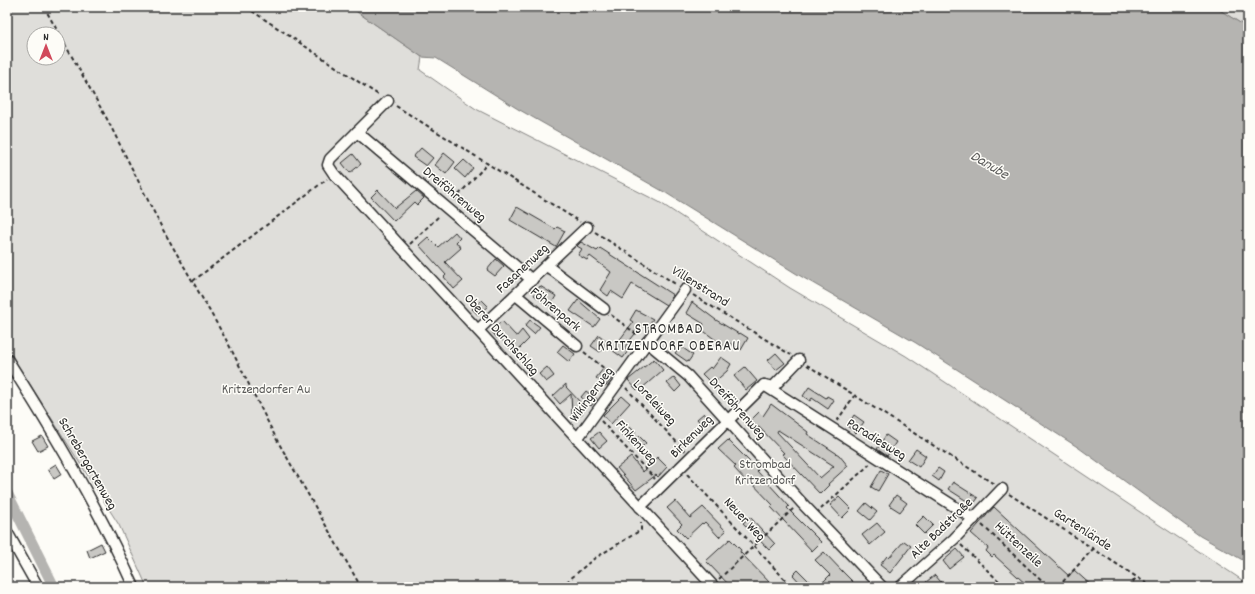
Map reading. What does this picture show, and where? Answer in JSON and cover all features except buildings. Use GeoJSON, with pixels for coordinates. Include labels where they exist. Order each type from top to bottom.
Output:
{"type":"FeatureCollection","features":[{"type":"Feature","properties":{"kind":"street"},"geometry":{"type":"LineString","coordinates":[[334,174],[328,165],[330,159],[388,101]]}},
{"type":"Feature","properties":{"kind":"street","name":"Dreiföhrenweg"},"geometry":{"type":"LineString","coordinates":[[357,132],[532,280]]}},
{"type":"Feature","properties":{"kind":"street","name":"Oberer Durchschlag"},"geometry":{"type":"LineString","coordinates":[[334,174],[713,586]]}},
{"type":"Feature","properties":{"kind":"street","name":"Fasanenweg"},"geometry":{"type":"LineString","coordinates":[[478,330],[588,227]]}},
{"type":"Feature","properties":{"kind":"street"},"geometry":{"type":"LineString","coordinates":[[547,266],[604,310]]}},
{"type":"Feature","properties":{"kind":"street","name":"Wikingerweg"},"geometry":{"type":"LineString","coordinates":[[577,439],[685,290]]}},
{"type":"Feature","properties":{"kind":"street","name":"Föhrenpark"},"geometry":{"type":"LineString","coordinates":[[516,295],[577,346]]}},
{"type":"Feature","properties":{"kind":"street","name":"Dreiföhrenweg"},"geometry":{"type":"LineString","coordinates":[[647,342],[688,376],[801,502],[882,587]]}},
{"type":"Feature","properties":{"kind":"street","name":"Schrebergartenweg"},"geometry":{"type":"LineString","coordinates":[[7,359],[59,443],[112,536],[134,587]]}},
{"type":"Feature","properties":{"kind":"street","name":"Birkenweg"},"geometry":{"type":"LineString","coordinates":[[640,507],[764,385],[773,387],[799,360]]}},
{"type":"Feature","properties":{"kind":"street","name":"Paradiesweg"},"geometry":{"type":"LineString","coordinates":[[764,385],[974,519]]}},
{"type":"Feature","properties":{"kind":"street","name":"Alte Badstraße"},"geometry":{"type":"LineString","coordinates":[[900,587],[954,539],[1002,490]]}},
{"type":"Feature","properties":{"kind":"street"},"geometry":{"type":"LineString","coordinates":[[7,532],[38,587]]}},
{"type":"Feature","properties":{"kind":"path"},"geometry":{"type":"LineString","coordinates":[[44,7],[107,119],[162,228],[228,343],[277,440],[361,587]]}},
{"type":"Feature","properties":{"kind":"path","name":"Villenstrand"},"geometry":{"type":"LineString","coordinates":[[246,7],[388,101],[1002,490]]}},
{"type":"Feature","properties":{"kind":"path"},"geometry":{"type":"LineString","coordinates":[[193,281],[334,174]]}},
{"type":"Feature","properties":{"kind":"path"},"geometry":{"type":"LineString","coordinates":[[604,310],[647,342]]}},
{"type":"Feature","properties":{"kind":"path"},"geometry":{"type":"LineString","coordinates":[[577,346],[619,381]]}},
{"type":"Feature","properties":{"kind":"path","name":"Loreleiweg"},"geometry":{"type":"LineString","coordinates":[[619,381],[691,457]]}},
{"type":"Feature","properties":{"kind":"path"},"geometry":{"type":"LineString","coordinates":[[832,429],[854,396]]}},
{"type":"Feature","properties":{"kind":"path","name":"Finkenweg"},"geometry":{"type":"LineString","coordinates":[[595,414],[661,486]]}},
{"type":"Feature","properties":{"kind":"path"},"geometry":{"type":"LineString","coordinates":[[814,516],[877,457]]}},
{"type":"Feature","properties":{"kind":"path","name":"Neuer Weg"},"geometry":{"type":"LineString","coordinates":[[681,468],[792,587]]}},
{"type":"Feature","properties":{"kind":"path","name":"Gartenlände"},"geometry":{"type":"LineString","coordinates":[[1002,490],[1152,587]]}},
{"type":"Feature","properties":{"kind":"path"},"geometry":{"type":"LineString","coordinates":[[713,586],[754,545],[801,502]]}},
{"type":"Feature","properties":{"kind":"path"},"geometry":{"type":"LineString","coordinates":[[561,587],[592,560],[641,530],[640,507]]}},
{"type":"Feature","properties":{"kind":"path","name":"Hüttenzeile"},"geometry":{"type":"LineString","coordinates":[[974,519],[1048,587]]}},
{"type":"Feature","properties":{"kind":"path"},"geometry":{"type":"LineString","coordinates":[[954,539],[1005,587]]}},
{"type":"Feature","properties":{"kind":"path"},"geometry":{"type":"LineString","coordinates":[[1058,587],[1093,549]]}},
{"type":"Feature","properties":{"kind":"path"},"geometry":{"type":"LineString","coordinates":[[1128,587],[1137,578]]}},
{"type":"Feature","properties":{"kind":"green space"},"geometry":{"type":"Polygon","coordinates":[[[7,7],[350,7],[422,57],[420,70],[476,109],[659,202],[790,288],[906,356],[1248,584],[1248,587],[1160,587],[1149,585],[1151,587],[147,587],[119,525],[7,348],[7,7]]]}},
{"type":"Feature","properties":{"kind":"green space"},"geometry":{"type":"Polygon","coordinates":[[[1215,7],[1248,7],[1248,28],[1215,7]]]}},
{"type":"Feature","properties":{"kind":"water","name":"Danube"},"geometry":{"type":"Polygon","coordinates":[[[350,7],[1215,7],[1248,28],[1248,563],[1200,536],[1079,448],[916,343],[797,274],[666,193],[518,109],[436,58],[422,57],[350,7]]]}},
{"type":"Feature","properties":{"kind":"waterway"},"geometry":{"type":"LineString","coordinates":[[7,493],[54,587]]}},
{"type":"Feature","properties":{"kind":"district","name":"STROMBAD KRITZENDORF OBERAU"},"geometry":{"type":"Point","coordinates":[669,338]}},
{"type":"Feature","properties":{"kind":"park label","name":"Kritzendorfer Au"},"geometry":{"type":"Point","coordinates":[266,390]}},
{"type":"Feature","properties":{"kind":"park label","name":"Strombad Kritzendorf"},"geometry":{"type":"Point","coordinates":[765,474]}}]}
